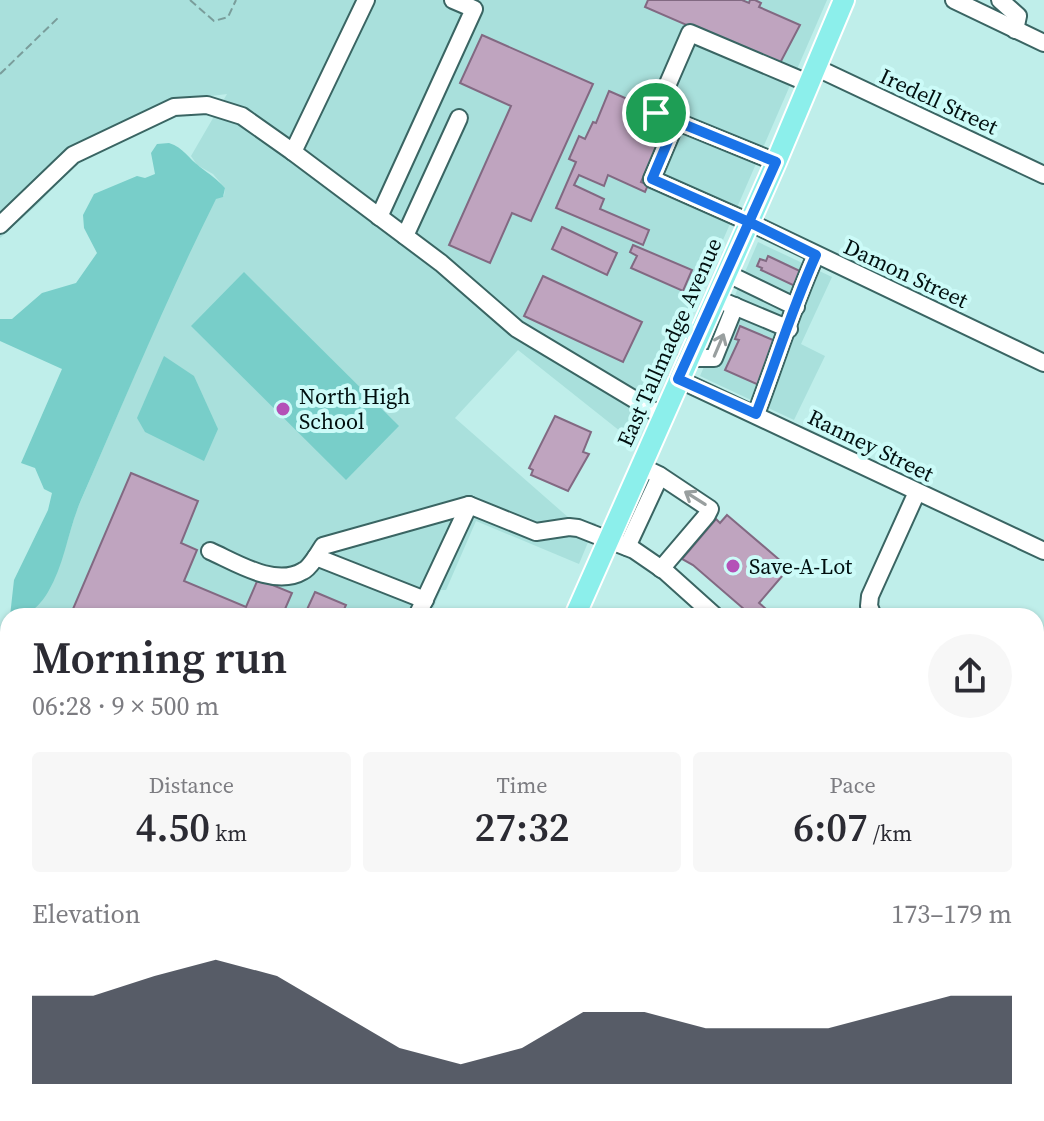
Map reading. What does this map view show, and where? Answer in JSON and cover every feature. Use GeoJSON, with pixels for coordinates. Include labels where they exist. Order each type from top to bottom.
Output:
{"type":"FeatureCollection","features":[{"type":"Feature","properties":{"kind":"main road","name":"East Tallmadge Avenue"},"geometry":{"type":"LineString","coordinates":[[580,608],[618,544],[640,466],[776,162],[844,0]]}},
{"type":"Feature","properties":{"kind":"street"},"geometry":{"type":"LineString","coordinates":[[293,152],[366,0]]}},
{"type":"Feature","properties":{"kind":"street"},"geometry":{"type":"LineString","coordinates":[[379,217],[474,9],[453,0]]}},
{"type":"Feature","properties":{"kind":"street"},"geometry":{"type":"LineString","coordinates":[[954,0],[974,4],[1015,30],[1044,43]]}},
{"type":"Feature","properties":{"kind":"street"},"geometry":{"type":"LineString","coordinates":[[1000,0],[1018,16],[1015,30]]}},
{"type":"Feature","properties":{"kind":"street","name":"Iredell Street"},"geometry":{"type":"LineString","coordinates":[[656,113],[690,33],[811,75],[1044,175]]}},
{"type":"Feature","properties":{"kind":"street"},"geometry":{"type":"LineString","coordinates":[[0,225],[73,155],[174,107],[207,105],[242,116],[441,263],[517,329],[662,416]]}},
{"type":"Feature","properties":{"kind":"street"},"geometry":{"type":"LineString","coordinates":[[656,113],[776,162]]}},
{"type":"Feature","properties":{"kind":"street","name":"Damon Street"},"geometry":{"type":"LineString","coordinates":[[656,113],[650,125],[671,134],[652,179],[1044,363]]}},
{"type":"Feature","properties":{"kind":"street"},"geometry":{"type":"LineString","coordinates":[[405,236],[459,118]]}},
{"type":"Feature","properties":{"kind":"street"},"geometry":{"type":"LineString","coordinates":[[756,414],[816,255]]}},
{"type":"Feature","properties":{"kind":"street"},"geometry":{"type":"LineString","coordinates":[[726,273],[797,302]]}},
{"type":"Feature","properties":{"kind":"street"},"geometry":{"type":"LineString","coordinates":[[715,297],[789,329]]}},
{"type":"Feature","properties":{"kind":"street"},"geometry":{"type":"LineString","coordinates":[[687,358],[714,358],[735,306]]}},
{"type":"Feature","properties":{"kind":"street","name":"Ranney Street"},"geometry":{"type":"LineString","coordinates":[[678,379],[1044,551]]}},
{"type":"Feature","properties":{"kind":"street"},"geometry":{"type":"LineString","coordinates":[[640,466],[710,509],[661,569]]}},
{"type":"Feature","properties":{"kind":"street"},"geometry":{"type":"LineString","coordinates":[[618,544],[660,476]]}},
{"type":"Feature","properties":{"kind":"street"},"geometry":{"type":"LineString","coordinates":[[870,608],[870,596],[917,492]]}},
{"type":"Feature","properties":{"kind":"street"},"geometry":{"type":"LineString","coordinates":[[316,557],[421,608],[469,505]]}},
{"type":"Feature","properties":{"kind":"street"},"geometry":{"type":"LineString","coordinates":[[210,551],[260,573],[282,577],[303,572],[323,546],[469,505],[536,532],[569,527],[618,544],[661,569],[706,608]]}},
{"type":"Feature","properties":{"kind":"path"},"geometry":{"type":"LineString","coordinates":[[190,0],[214,21],[228,17],[236,0]]}},
{"type":"Feature","properties":{"kind":"path"},"geometry":{"type":"LineString","coordinates":[[0,74],[60,16]]}},
{"type":"Feature","properties":{"kind":"shaded area"},"geometry":{"type":"Polygon","coordinates":[[[0,0],[827,0],[635,443],[518,350],[455,418],[569,518],[596,523],[579,564],[476,521],[446,590],[441,590],[433,608],[33,608],[67,542],[76,512],[214,189],[224,196],[225,188],[213,174],[197,165],[191,156],[227,94],[164,102],[100,136],[39,203],[0,238],[0,0]]]}},
{"type":"Feature","properties":{"kind":"shaded area"},"geometry":{"type":"Polygon","coordinates":[[[169,143],[182,150],[225,188],[223,197],[216,199],[180,273],[81,500],[54,581],[36,608],[11,608],[14,580],[48,510],[52,493],[44,489],[35,468],[21,463],[62,369],[0,341],[0,319],[12,319],[42,293],[76,283],[97,253],[84,228],[83,215],[94,194],[137,176],[145,178],[155,174],[151,153],[157,144],[169,143]]]}},
{"type":"Feature","properties":{"kind":"shaded area"},"geometry":{"type":"Polygon","coordinates":[[[758,242],[832,277],[801,344],[825,356],[794,420],[700,376],[758,242]]]}},
{"type":"Feature","properties":{"kind":"shaded area"},"geometry":{"type":"Polygon","coordinates":[[[244,272],[399,426],[346,480],[191,326],[244,272]]]}},
{"type":"Feature","properties":{"kind":"shaded area"},"geometry":{"type":"Polygon","coordinates":[[[164,356],[194,376],[218,429],[204,461],[145,432],[137,418],[164,356]]]}},
{"type":"Feature","properties":{"kind":"building"},"geometry":{"type":"Polygon","coordinates":[[[648,0],[742,0],[749,3],[755,0],[761,3],[759,7],[800,25],[779,65],[645,7],[648,0]]]}},
{"type":"Feature","properties":{"kind":"building"},"geometry":{"type":"Polygon","coordinates":[[[482,35],[593,84],[531,221],[512,213],[490,263],[449,245],[511,106],[460,83],[482,35]]]}},
{"type":"Feature","properties":{"kind":"building"},"geometry":{"type":"Polygon","coordinates":[[[609,91],[632,101],[628,110],[643,117],[636,132],[659,142],[641,182],[648,185],[645,192],[608,175],[604,186],[579,175],[574,185],[604,199],[600,209],[649,230],[643,245],[556,208],[576,162],[569,159],[579,136],[585,139],[593,122],[596,123],[609,91]]]}},
{"type":"Feature","properties":{"kind":"building"},"geometry":{"type":"Polygon","coordinates":[[[562,227],[617,253],[607,275],[552,249],[562,227]]]}},
{"type":"Feature","properties":{"kind":"building"},"geometry":{"type":"Polygon","coordinates":[[[633,245],[692,270],[683,291],[631,268],[637,256],[630,252],[633,245]]]}},
{"type":"Feature","properties":{"kind":"building"},"geometry":{"type":"Polygon","coordinates":[[[768,256],[804,273],[797,287],[757,266],[760,259],[766,261],[768,256]]]}},
{"type":"Feature","properties":{"kind":"building"},"geometry":{"type":"Polygon","coordinates":[[[543,276],[642,322],[623,362],[524,316],[543,276]]]}},
{"type":"Feature","properties":{"kind":"building"},"geometry":{"type":"Polygon","coordinates":[[[740,326],[773,340],[775,346],[761,386],[725,370],[739,340],[735,339],[740,326]]]}},
{"type":"Feature","properties":{"kind":"building"},"geometry":{"type":"Polygon","coordinates":[[[555,416],[591,432],[583,452],[589,454],[568,491],[531,475],[533,470],[529,468],[555,416]]]}},
{"type":"Feature","properties":{"kind":"building"},"geometry":{"type":"Polygon","coordinates":[[[131,473],[198,501],[181,543],[197,550],[184,581],[246,607],[258,579],[292,593],[285,608],[73,608],[131,473]]]}},
{"type":"Feature","properties":{"kind":"building"},"geometry":{"type":"Polygon","coordinates":[[[727,515],[789,568],[759,603],[765,608],[743,608],[682,559],[716,519],[720,523],[727,515]]]}},
{"type":"Feature","properties":{"kind":"building"},"geometry":{"type":"Polygon","coordinates":[[[315,592],[346,605],[345,608],[308,608],[315,592]]]}},
{"type":"Feature","properties":{"kind":"place","name":"North High School"},"geometry":{"type":"Point","coordinates":[283,409]}},
{"type":"Feature","properties":{"kind":"place","name":"Save-A-Lot"},"geometry":{"type":"Point","coordinates":[733,566]}},
{"type":"Feature","properties":{"kind":"route"},"geometry":{"type":"LineString","coordinates":[[656,113],[650,125],[671,134],[652,179],[749,222],[678,379],[756,414],[792,321],[797,297],[816,255],[749,222],[776,162],[656,113]]}}]}
